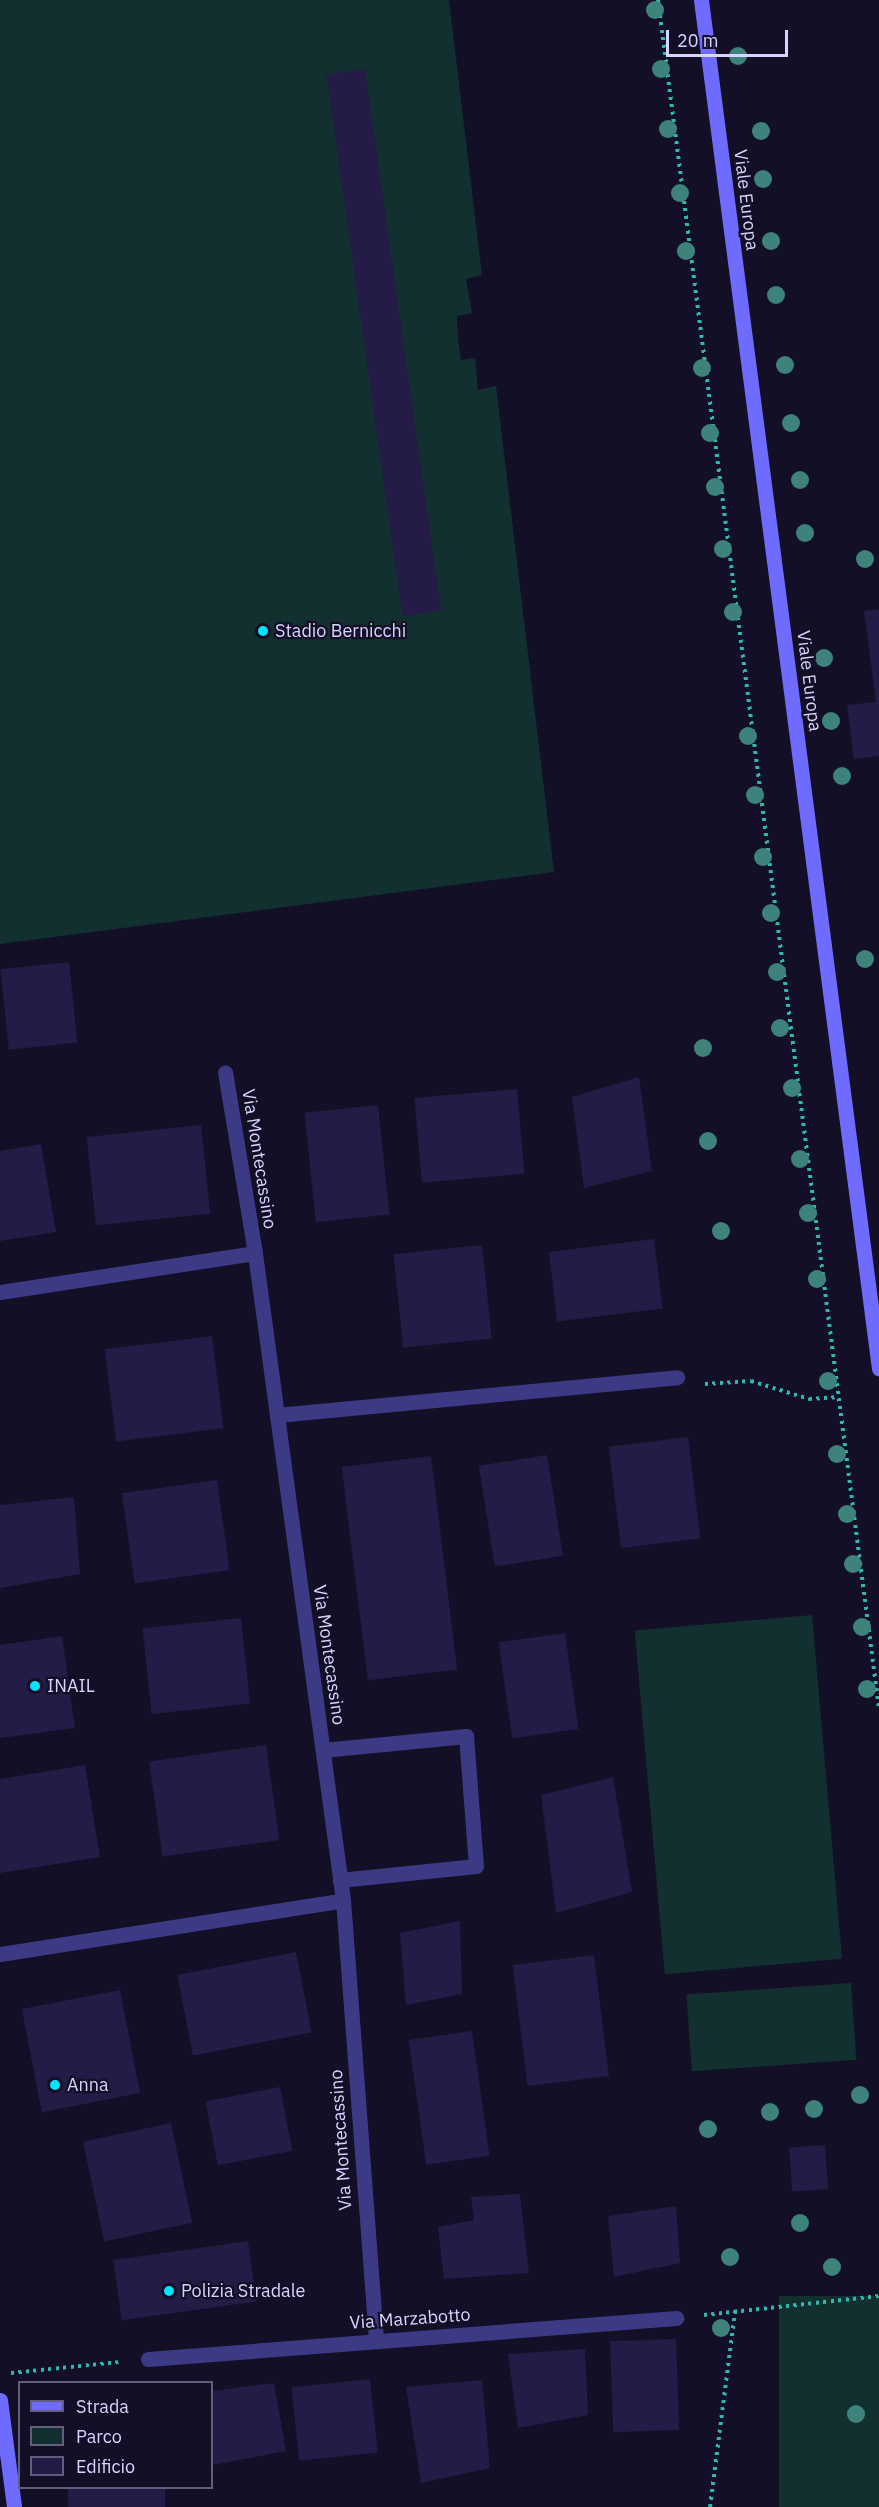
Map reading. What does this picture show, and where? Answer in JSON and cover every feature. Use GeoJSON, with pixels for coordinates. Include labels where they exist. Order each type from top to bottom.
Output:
{"type":"FeatureCollection","features":[{"type":"Feature","properties":{"kind":"main road","name":"Viale Europa"},"geometry":{"type":"LineString","coordinates":[[701,0],[879,1368]]}},
{"type":"Feature","properties":{"kind":"main road"},"geometry":{"type":"LineString","coordinates":[[0,2400],[14,2507]]}},
{"type":"Feature","properties":{"kind":"street","name":"Via Montecassino"},"geometry":{"type":"LineString","coordinates":[[225,1072],[255,1253],[343,1900],[376,2341]]}},
{"type":"Feature","properties":{"kind":"street","name":"Via Montecassino"},"geometry":{"type":"LineString","coordinates":[[0,1292],[255,1253]]}},
{"type":"Feature","properties":{"kind":"street"},"geometry":{"type":"LineString","coordinates":[[277,1415],[677,1377]]}},
{"type":"Feature","properties":{"kind":"street"},"geometry":{"type":"LineString","coordinates":[[323,1750],[466,1736],[477,1866],[340,1880]]}},
{"type":"Feature","properties":{"kind":"street"},"geometry":{"type":"LineString","coordinates":[[0,1954],[343,1900]]}},
{"type":"Feature","properties":{"kind":"street","name":"Via Marzabotto"},"geometry":{"type":"LineString","coordinates":[[148,2359],[676,2318]]}},
{"type":"Feature","properties":{"kind":"path"},"geometry":{"type":"LineString","coordinates":[[658,0],[879,1708]]}},
{"type":"Feature","properties":{"kind":"path"},"geometry":{"type":"LineString","coordinates":[[677,1377],[707,1385],[751,1381],[809,1399],[839,1397]]}},
{"type":"Feature","properties":{"kind":"path"},"geometry":{"type":"LineString","coordinates":[[676,2318],[879,2296]]}},
{"type":"Feature","properties":{"kind":"path"},"geometry":{"type":"LineString","coordinates":[[710,2507],[735,2311]]}},
{"type":"Feature","properties":{"kind":"path"},"geometry":{"type":"LineString","coordinates":[[0,2374],[148,2359]]}},
{"type":"Feature","properties":{"kind":"green space","name":"Stadio Bernicchi"},"geometry":{"type":"Polygon","coordinates":[[[0,0],[449,0],[482,275],[466,279],[472,313],[457,316],[458,337],[461,360],[475,358],[478,390],[496,386],[554,872],[0,944],[0,0]]]}},
{"type":"Feature","properties":{"kind":"green space"},"geometry":{"type":"Polygon","coordinates":[[[812,1615],[842,1959],[665,1974],[635,1631],[812,1615]]]}},
{"type":"Feature","properties":{"kind":"green space"},"geometry":{"type":"Polygon","coordinates":[[[851,1983],[856,2060],[692,2071],[686,1995],[851,1983]]]}},
{"type":"Feature","properties":{"kind":"green space"},"geometry":{"type":"Polygon","coordinates":[[[779,2296],[879,2296],[879,2507],[779,2507],[779,2296]]]}},
{"type":"Feature","properties":{"kind":"building"},"geometry":{"type":"Polygon","coordinates":[[[365,69],[441,611],[403,616],[326,74],[365,69]]]}},
{"type":"Feature","properties":{"kind":"building"},"geometry":{"type":"Polygon","coordinates":[[[879,609],[879,756],[854,759],[847,705],[876,702],[864,611],[879,609]]]}},
{"type":"Feature","properties":{"kind":"building"},"geometry":{"type":"Polygon","coordinates":[[[69,962],[77,1043],[9,1050],[0,969],[69,962]]]}},
{"type":"Feature","properties":{"kind":"building"},"geometry":{"type":"Polygon","coordinates":[[[639,1077],[652,1171],[584,1188],[572,1097],[639,1077]]]}},
{"type":"Feature","properties":{"kind":"building"},"geometry":{"type":"Polygon","coordinates":[[[517,1089],[524,1174],[422,1183],[414,1098],[517,1089]]]}},
{"type":"Feature","properties":{"kind":"building"},"geometry":{"type":"Polygon","coordinates":[[[378,1105],[389,1214],[316,1222],[304,1113],[378,1105]]]}},
{"type":"Feature","properties":{"kind":"building"},"geometry":{"type":"Polygon","coordinates":[[[201,1125],[210,1214],[96,1226],[87,1137],[201,1125]]]}},
{"type":"Feature","properties":{"kind":"building"},"geometry":{"type":"Polygon","coordinates":[[[41,1144],[56,1232],[0,1241],[0,1151],[41,1144]]]}},
{"type":"Feature","properties":{"kind":"building"},"geometry":{"type":"Polygon","coordinates":[[[654,1239],[663,1308],[557,1321],[549,1252],[654,1239]]]}},
{"type":"Feature","properties":{"kind":"building"},"geometry":{"type":"Polygon","coordinates":[[[482,1245],[492,1338],[403,1348],[393,1254],[482,1245]]]}},
{"type":"Feature","properties":{"kind":"building"},"geometry":{"type":"Polygon","coordinates":[[[212,1336],[223,1428],[116,1441],[105,1349],[212,1336]]]}},
{"type":"Feature","properties":{"kind":"building"},"geometry":{"type":"Polygon","coordinates":[[[688,1437],[700,1538],[621,1548],[609,1447],[688,1437]]]}},
{"type":"Feature","properties":{"kind":"building"},"geometry":{"type":"Polygon","coordinates":[[[547,1455],[563,1556],[495,1567],[479,1466],[547,1455]]]}},
{"type":"Feature","properties":{"kind":"building"},"geometry":{"type":"Polygon","coordinates":[[[431,1456],[457,1669],[368,1680],[342,1467],[431,1456]]]}},
{"type":"Feature","properties":{"kind":"building"},"geometry":{"type":"Polygon","coordinates":[[[217,1480],[230,1570],[135,1583],[122,1493],[217,1480]]]}},
{"type":"Feature","properties":{"kind":"building"},"geometry":{"type":"Polygon","coordinates":[[[74,1497],[80,1574],[0,1588],[0,1505],[74,1497]]]}},
{"type":"Feature","properties":{"kind":"building"},"geometry":{"type":"Polygon","coordinates":[[[241,1618],[250,1704],[152,1714],[143,1628],[241,1618]]]}},
{"type":"Feature","properties":{"kind":"building"},"geometry":{"type":"Polygon","coordinates":[[[565,1633],[578,1729],[512,1738],[499,1642],[565,1633]]]}},
{"type":"Feature","properties":{"kind":"building","name":"INAIL"},"geometry":{"type":"Polygon","coordinates":[[[62,1636],[75,1728],[0,1738],[0,1645],[62,1636]]]}},
{"type":"Feature","properties":{"kind":"building"},"geometry":{"type":"Polygon","coordinates":[[[266,1745],[279,1840],[163,1856],[149,1761],[266,1745]]]}},
{"type":"Feature","properties":{"kind":"building"},"geometry":{"type":"Polygon","coordinates":[[[85,1765],[100,1857],[0,1873],[0,1779],[85,1765]]]}},
{"type":"Feature","properties":{"kind":"building"},"geometry":{"type":"Polygon","coordinates":[[[613,1777],[632,1892],[556,1913],[541,1795],[613,1777]]]}},
{"type":"Feature","properties":{"kind":"building"},"geometry":{"type":"Polygon","coordinates":[[[460,1921],[462,1994],[406,2005],[400,1933],[460,1921]]]}},
{"type":"Feature","properties":{"kind":"building"},"geometry":{"type":"Polygon","coordinates":[[[296,1952],[312,2032],[193,2056],[177,1975],[296,1952]]]}},
{"type":"Feature","properties":{"kind":"building"},"geometry":{"type":"Polygon","coordinates":[[[594,1955],[609,2076],[527,2086],[513,1965],[594,1955]]]}},
{"type":"Feature","properties":{"kind":"building"},"geometry":{"type":"Polygon","coordinates":[[[120,1990],[140,2093],[42,2112],[22,2009],[120,1990]]]}},
{"type":"Feature","properties":{"kind":"building"},"geometry":{"type":"Polygon","coordinates":[[[472,2031],[490,2156],[426,2165],[409,2040],[472,2031]]]}},
{"type":"Feature","properties":{"kind":"building"},"geometry":{"type":"Polygon","coordinates":[[[280,2087],[292,2151],[218,2165],[205,2102],[280,2087]]]}},
{"type":"Feature","properties":{"kind":"building"},"geometry":{"type":"Polygon","coordinates":[[[171,2123],[192,2223],[104,2241],[83,2142],[171,2123]]]}},
{"type":"Feature","properties":{"kind":"building"},"geometry":{"type":"Polygon","coordinates":[[[825,2145],[828,2189],[792,2191],[789,2148],[825,2145]]]}},
{"type":"Feature","properties":{"kind":"building"},"geometry":{"type":"Polygon","coordinates":[[[520,2194],[529,2273],[444,2279],[438,2227],[474,2220],[471,2197],[520,2194]]]}},
{"type":"Feature","properties":{"kind":"building"},"geometry":{"type":"Polygon","coordinates":[[[676,2206],[680,2263],[614,2277],[608,2216],[676,2206]]]}},
{"type":"Feature","properties":{"kind":"building"},"geometry":{"type":"Polygon","coordinates":[[[248,2241],[256,2301],[122,2320],[113,2260],[248,2241]]]}},
{"type":"Feature","properties":{"kind":"building"},"geometry":{"type":"Polygon","coordinates":[[[676,2339],[679,2430],[613,2432],[610,2341],[676,2339]]]}},
{"type":"Feature","properties":{"kind":"building"},"geometry":{"type":"Polygon","coordinates":[[[585,2349],[588,2415],[518,2428],[508,2354],[585,2349]]]}},
{"type":"Feature","properties":{"kind":"building"},"geometry":{"type":"Polygon","coordinates":[[[370,2379],[378,2453],[299,2461],[291,2387],[370,2379]]]}},
{"type":"Feature","properties":{"kind":"building"},"geometry":{"type":"Polygon","coordinates":[[[482,2380],[490,2468],[421,2483],[406,2387],[482,2380]]]}},
{"type":"Feature","properties":{"kind":"building"},"geometry":{"type":"Polygon","coordinates":[[[274,2383],[286,2451],[213,2465],[213,2391],[274,2383]]]}},
{"type":"Feature","properties":{"kind":"building"},"geometry":{"type":"Polygon","coordinates":[[[68,2489],[165,2489],[165,2507],[68,2507],[68,2489]]]}},
{"type":"Feature","properties":{"kind":"place","name":"Stadio Bernicchi"},"geometry":{"type":"Point","coordinates":[263,631]}},
{"type":"Feature","properties":{"kind":"place","name":"INAIL"},"geometry":{"type":"Point","coordinates":[35,1686]}},
{"type":"Feature","properties":{"kind":"place","name":"Anna"},"geometry":{"type":"Point","coordinates":[55,2085]}},
{"type":"Feature","properties":{"kind":"place","name":"Polizia Stradale"},"geometry":{"type":"Point","coordinates":[169,2291]}}]}
